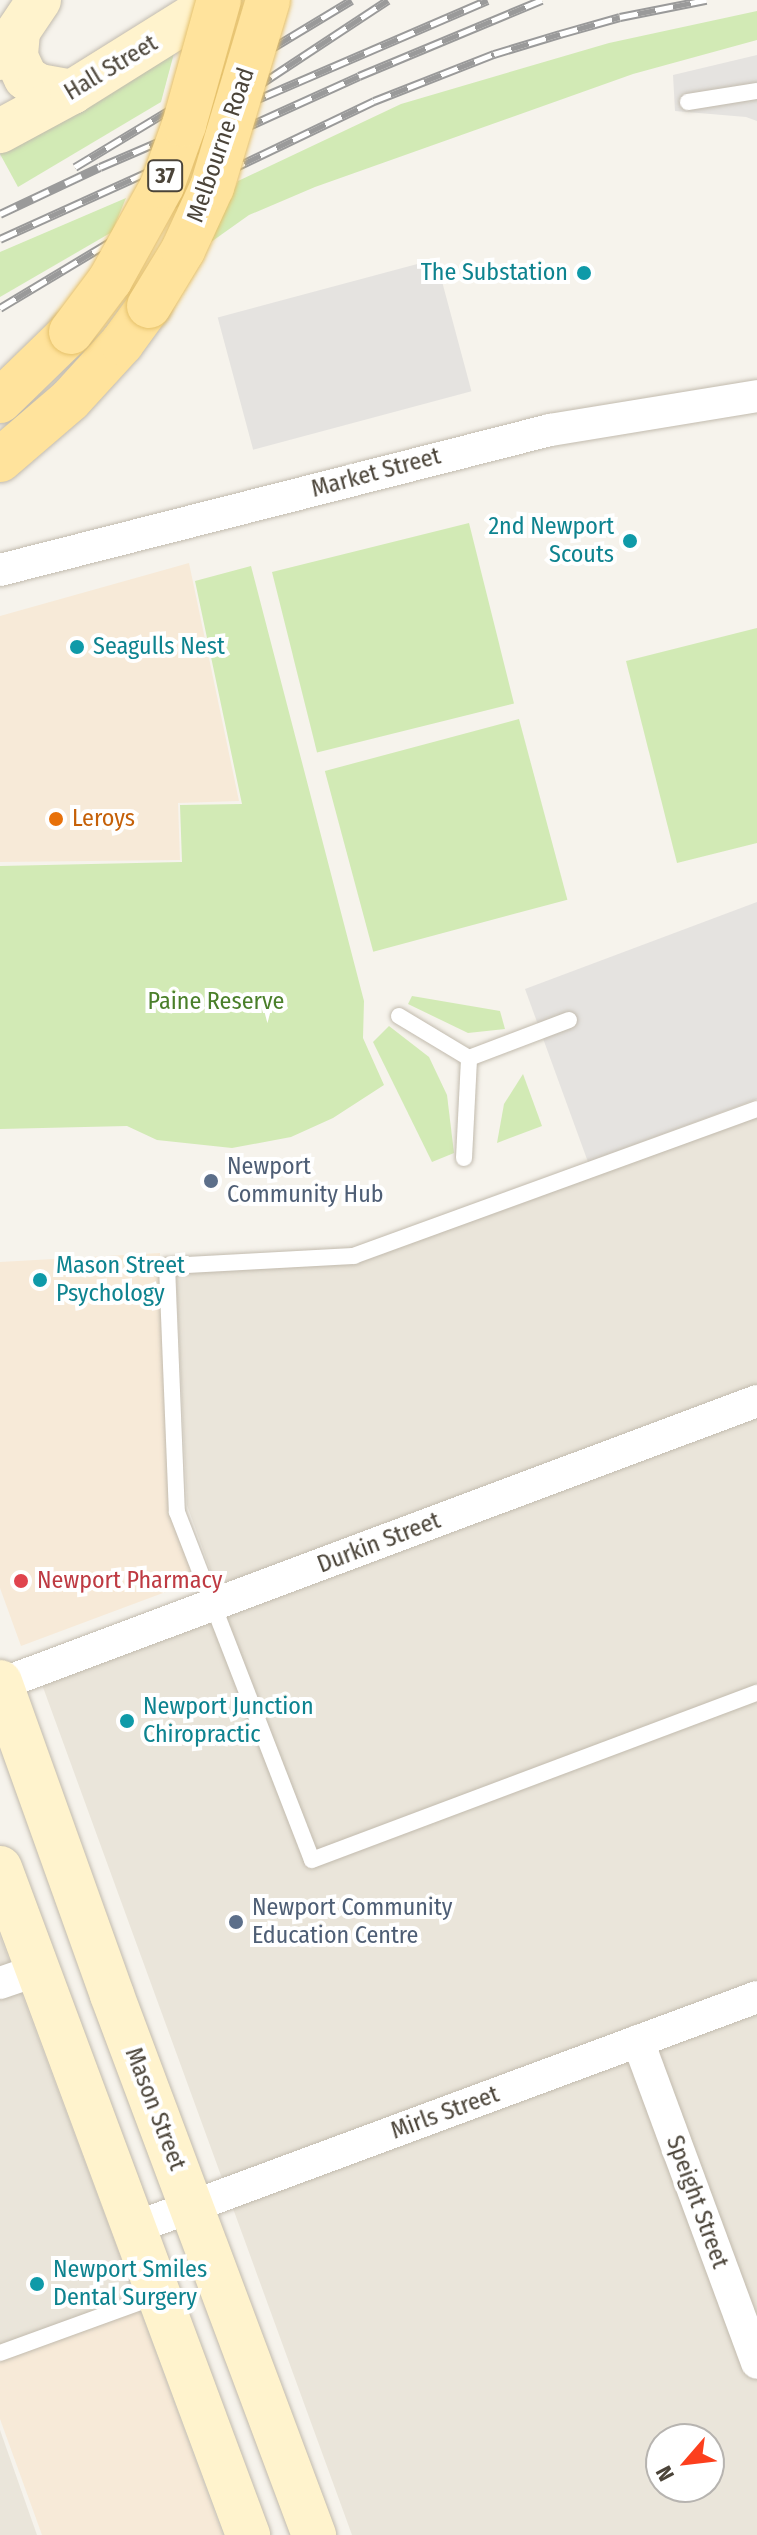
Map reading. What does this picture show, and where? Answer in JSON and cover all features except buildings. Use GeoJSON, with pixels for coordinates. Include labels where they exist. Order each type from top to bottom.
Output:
{"type":"FeatureCollection","features":[{"type":"Feature","properties":{"kind":"main road","name":"Melbourne Road"},"geometry":{"type":"LineString","coordinates":[[0,401],[71,332],[110,280],[162,186],[184,125],[219,0]]}},
{"type":"Feature","properties":{"kind":"main road","name":"Melbourne Road"},"geometry":{"type":"LineString","coordinates":[[0,460],[70,400],[122,343],[178,260],[212,187],[268,0]]}},
{"type":"Feature","properties":{"kind":"street","name":"Hall Street"},"geometry":{"type":"LineString","coordinates":[[0,131],[72,92],[219,0]]}},
{"type":"Feature","properties":{"kind":"street"},"geometry":{"type":"LineString","coordinates":[[19,30],[16,57],[26,78],[39,86],[72,92]]}},
{"type":"Feature","properties":{"kind":"street","name":"Market Street"},"geometry":{"type":"LineString","coordinates":[[0,570],[550,430],[757,396]]}},
{"type":"Feature","properties":{"kind":"street","name":"Durkin Street"},"geometry":{"type":"LineString","coordinates":[[0,1683],[757,1401]]}},
{"type":"Feature","properties":{"kind":"street","name":"Mason Street"},"geometry":{"type":"LineString","coordinates":[[0,1683],[314,2535]]}},
{"type":"Feature","properties":{"kind":"street"},"geometry":{"type":"LineString","coordinates":[[0,1868],[19,1977],[134,2228],[248,2535]]}},
{"type":"Feature","properties":{"kind":"street","name":"Mirls Street"},"geometry":{"type":"LineString","coordinates":[[134,2228],[757,1997]]}},
{"type":"Feature","properties":{"kind":"street","name":"Speight Street"},"geometry":{"type":"LineString","coordinates":[[638,2041],[757,2363]]}},
{"type":"Feature","properties":{"kind":"lane"},"geometry":{"type":"LineString","coordinates":[[688,102],[757,91]]}},
{"type":"Feature","properties":{"kind":"lane"},"geometry":{"type":"LineString","coordinates":[[399,1016],[469,1058]]}},
{"type":"Feature","properties":{"kind":"lane"},"geometry":{"type":"LineString","coordinates":[[469,1058],[569,1020]]}},
{"type":"Feature","properties":{"kind":"lane"},"geometry":{"type":"LineString","coordinates":[[464,1158],[469,1058]]}},
{"type":"Feature","properties":{"kind":"lane"},"geometry":{"type":"LineString","coordinates":[[757,1109],[354,1256],[167,1266],[177,1512],[312,1860],[757,1693]]}},
{"type":"Feature","properties":{"kind":"lane"},"geometry":{"type":"LineString","coordinates":[[0,2353],[159,2295]]}},
{"type":"Feature","properties":{"kind":"shaded area"},"geometry":{"type":"Polygon","coordinates":[[[757,55],[757,121],[746,117],[675,111],[673,75],[757,55]]]}},
{"type":"Feature","properties":{"kind":"shaded area"},"geometry":{"type":"Polygon","coordinates":[[[436,259],[471,391],[253,450],[218,317],[436,259]]]}},
{"type":"Feature","properties":{"kind":"shaded area"},"geometry":{"type":"Polygon","coordinates":[[[189,563],[239,801],[178,803],[180,860],[0,862],[0,616],[189,563]]]}},
{"type":"Feature","properties":{"kind":"shaded area"},"geometry":{"type":"Polygon","coordinates":[[[757,902],[757,1099],[588,1162],[525,989],[757,902]]]}},
{"type":"Feature","properties":{"kind":"shaded area"},"geometry":{"type":"Polygon","coordinates":[[[757,1114],[757,2535],[352,2535],[40,1679],[225,1611],[187,1505],[176,1273],[356,1264],[757,1114]]]}},
{"type":"Feature","properties":{"kind":"shaded area"},"geometry":{"type":"Polygon","coordinates":[[[160,1253],[169,1509],[195,1581],[21,1646],[0,1588],[0,1262],[160,1253]]]}},
{"type":"Feature","properties":{"kind":"shaded area"},"geometry":{"type":"Polygon","coordinates":[[[0,1936],[135,2296],[0,2345],[0,1936]]]}},
{"type":"Feature","properties":{"kind":"shaded area"},"geometry":{"type":"Polygon","coordinates":[[[139,2307],[223,2535],[42,2535],[0,2419],[0,2358],[139,2307]]]}},
{"type":"Feature","properties":{"kind":"shaded area"},"geometry":{"type":"Polygon","coordinates":[[[0,2430],[37,2535],[0,2535],[0,2430]]]}},
{"type":"Feature","properties":{"kind":"green space"},"geometry":{"type":"Polygon","coordinates":[[[757,11],[757,40],[633,74],[315,187],[249,215],[211,242],[238,181],[401,104],[609,43],[757,11]]]}},
{"type":"Feature","properties":{"kind":"green space"},"geometry":{"type":"Polygon","coordinates":[[[177,42],[161,102],[18,187],[0,154],[177,42]]]}},
{"type":"Feature","properties":{"kind":"green space"},"geometry":{"type":"Polygon","coordinates":[[[126,198],[112,232],[0,297],[0,252],[126,198]]]}},
{"type":"Feature","properties":{"kind":"green space"},"geometry":{"type":"Polygon","coordinates":[[[469,523],[514,703],[317,753],[272,572],[469,523]]]}},
{"type":"Feature","properties":{"kind":"green space","name":"Paine Reserve"},"geometry":{"type":"Polygon","coordinates":[[[251,566],[364,1001],[363,1038],[384,1085],[333,1118],[291,1137],[232,1148],[157,1140],[127,1126],[0,1129],[0,866],[182,862],[180,805],[242,804],[195,581],[251,566]]]}},
{"type":"Feature","properties":{"kind":"green space"},"geometry":{"type":"Polygon","coordinates":[[[757,628],[757,843],[677,863],[626,661],[757,628]]]}},
{"type":"Feature","properties":{"kind":"green space"},"geometry":{"type":"Polygon","coordinates":[[[519,719],[567,900],[373,952],[325,771],[519,719]]]}},
{"type":"Feature","properties":{"kind":"green space"},"geometry":{"type":"Polygon","coordinates":[[[412,996],[500,1011],[505,1029],[468,1033],[408,1004],[412,996]]]}},
{"type":"Feature","properties":{"kind":"green space"},"geometry":{"type":"Polygon","coordinates":[[[389,1026],[429,1057],[447,1095],[454,1153],[432,1162],[373,1042],[389,1026]]]}},
{"type":"Feature","properties":{"kind":"green space"},"geometry":{"type":"Polygon","coordinates":[[[523,1074],[542,1126],[497,1143],[504,1104],[523,1074]]]}},
{"type":"Feature","properties":{"kind":"railway"},"geometry":{"type":"LineString","coordinates":[[75,167],[352,0]]}},
{"type":"Feature","properties":{"kind":"railway"},"geometry":{"type":"LineString","coordinates":[[241,97],[388,0]]}},
{"type":"Feature","properties":{"kind":"railway"},"geometry":{"type":"LineString","coordinates":[[0,214],[100,167],[488,0]]}},
{"type":"Feature","properties":{"kind":"railway"},"geometry":{"type":"LineString","coordinates":[[0,239],[359,76],[542,0]]}},
{"type":"Feature","properties":{"kind":"railway"},"geometry":{"type":"LineString","coordinates":[[0,308],[228,171],[374,101],[494,54],[620,17],[706,0]]}},
{"type":"Feature","properties":{"kind":"place","name":"The Substation"},"geometry":{"type":"Point","coordinates":[584,273]}},
{"type":"Feature","properties":{"kind":"place","name":"2nd Newport Scouts"},"geometry":{"type":"Point","coordinates":[630,541]}},
{"type":"Feature","properties":{"kind":"place","name":"Seagulls Nest"},"geometry":{"type":"Point","coordinates":[77,647]}},
{"type":"Feature","properties":{"kind":"place","name":"Leroys"},"geometry":{"type":"Point","coordinates":[56,819]}},
{"type":"Feature","properties":{"kind":"place","name":"Newport Community Hub"},"geometry":{"type":"Point","coordinates":[211,1181]}},
{"type":"Feature","properties":{"kind":"place","name":"Mason Street Psychology"},"geometry":{"type":"Point","coordinates":[40,1280]}},
{"type":"Feature","properties":{"kind":"place","name":"Newport Pharmacy"},"geometry":{"type":"Point","coordinates":[21,1581]}},
{"type":"Feature","properties":{"kind":"place","name":"Newport Junction Chiropractic"},"geometry":{"type":"Point","coordinates":[127,1721]}},
{"type":"Feature","properties":{"kind":"place","name":"Newport Community Education Centre"},"geometry":{"type":"Point","coordinates":[236,1922]}},
{"type":"Feature","properties":{"kind":"place","name":"Newport Smiles Dental Surgery"},"geometry":{"type":"Point","coordinates":[37,2284]}}]}
